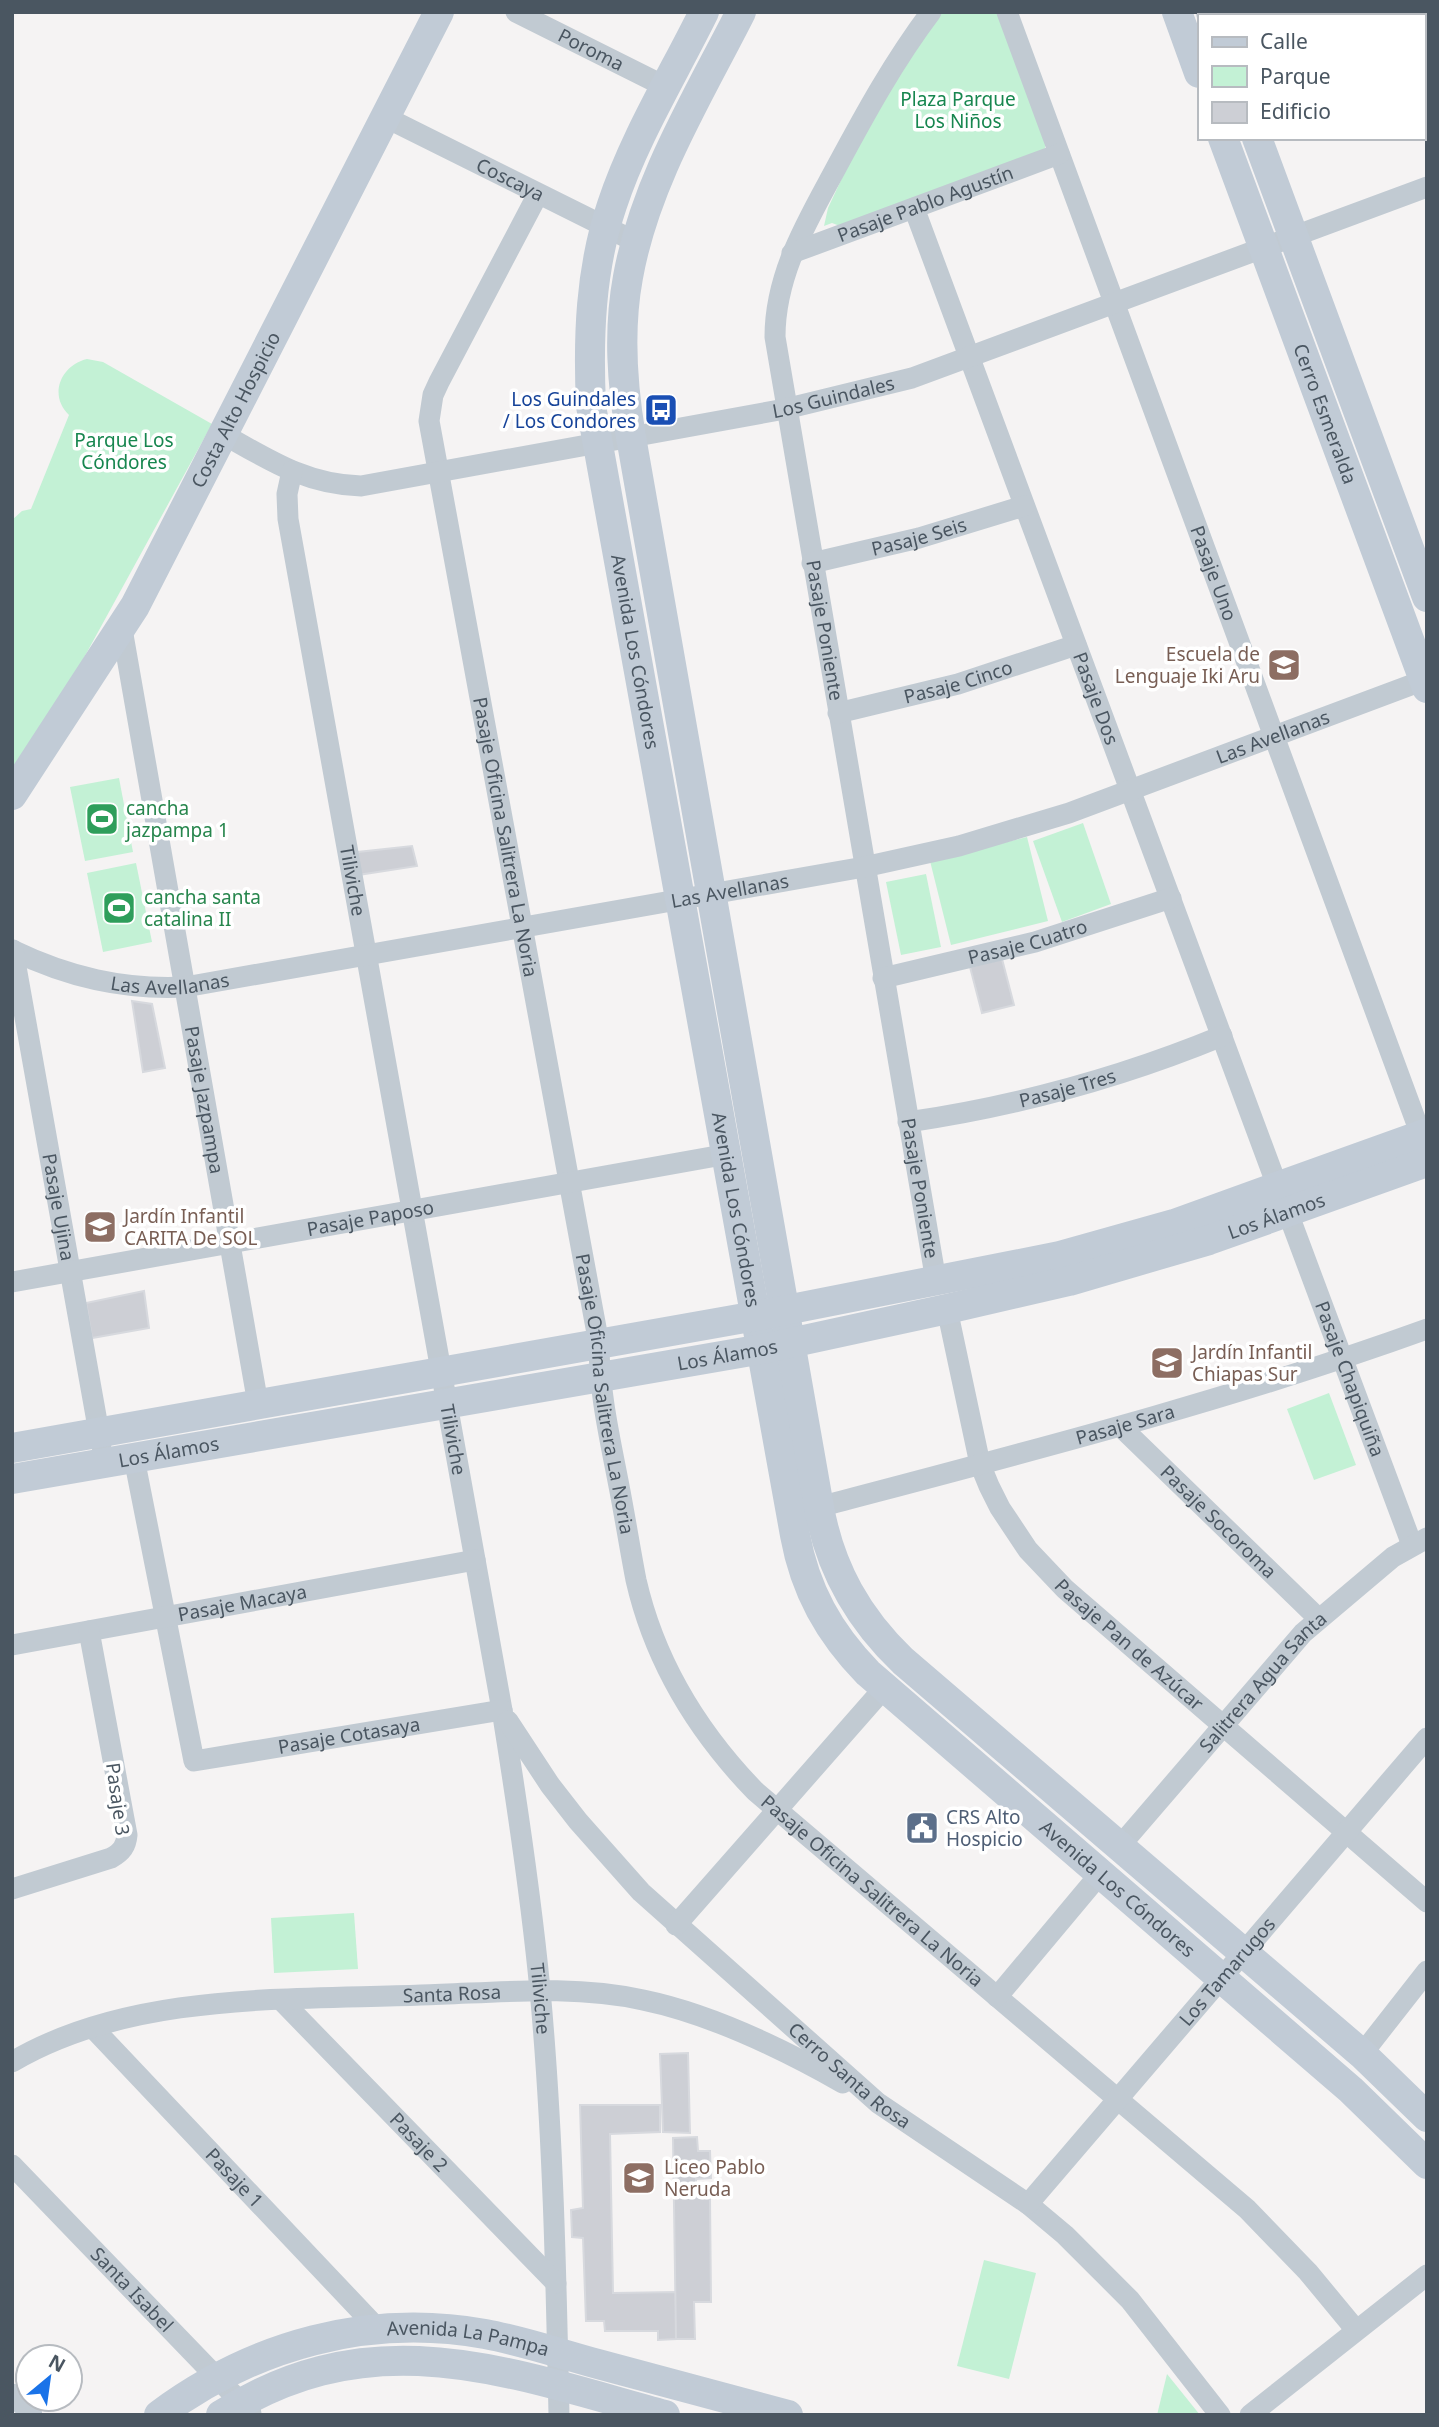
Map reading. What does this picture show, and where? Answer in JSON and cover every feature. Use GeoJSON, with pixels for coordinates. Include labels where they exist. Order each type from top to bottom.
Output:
{"type":"FeatureCollection","features":[{"type":"Feature","properties":{"kind":"street","name":"Costa Alto Hospicio"},"geometry":{"type":"LineString","coordinates":[[12,795],[122,629],[439,12]]}},
{"type":"Feature","properties":{"kind":"street","name":"Poroma"},"geometry":{"type":"LineString","coordinates":[[516,12],[666,88]]}},
{"type":"Feature","properties":{"kind":"street","name":"Avenida Los Cóndores"},"geometry":{"type":"LineString","coordinates":[[705,12],[629,163],[605,227],[594,284],[590,330],[591,406],[795,1535],[806,1579],[820,1611],[838,1640],[860,1665],[1359,2098],[1427,2164]]}},
{"type":"Feature","properties":{"kind":"street","name":"Avenida Los Cóndores"},"geometry":{"type":"LineString","coordinates":[[741,12],[662,169],[636,243],[623,313],[621,349],[624,397],[819,1507],[829,1549],[858,1611],[903,1661],[1362,2054],[1427,2118]]}},
{"type":"Feature","properties":{"kind":"street","name":"Pasaje Poniente"},"geometry":{"type":"LineString","coordinates":[[931,12],[865,113],[792,253],[780,286],[775,320],[776,354],[785,409],[936,1281]]}},
{"type":"Feature","properties":{"kind":"street","name":"Pasaje Uno"},"geometry":{"type":"LineString","coordinates":[[1007,12],[1425,1143]]}},
{"type":"Feature","properties":{"kind":"street"},"geometry":{"type":"LineString","coordinates":[[1177,12],[1198,70]]}},
{"type":"Feature","properties":{"kind":"street","name":"Coscaya"},"geometry":{"type":"LineString","coordinates":[[385,117],[636,243]]}},
{"type":"Feature","properties":{"kind":"street","name":"Cerro Esmeralda"},"geometry":{"type":"LineString","coordinates":[[1224,140],[1426,682]]}},
{"type":"Feature","properties":{"kind":"street","name":"Cerro Esmeralda"},"geometry":{"type":"LineString","coordinates":[[1258,140],[1427,597]]}},
{"type":"Feature","properties":{"kind":"street","name":"Pasaje Pablo Agustín"},"geometry":{"type":"LineString","coordinates":[[792,253],[1059,154]]}},
{"type":"Feature","properties":{"kind":"street","name":"Los Guindales"},"geometry":{"type":"LineString","coordinates":[[223,434],[292,471],[323,482],[361,486],[785,409],[912,378],[1427,187]]}},
{"type":"Feature","properties":{"kind":"street","name":"Pasaje Oficina Salitrera La Noria"},"geometry":{"type":"LineString","coordinates":[[538,194],[433,395],[429,421],[599,1343],[599,1377],[636,1581],[657,1646],[682,1701],[737,1773],[776,1810],[1247,2209],[1308,2272],[1356,2330]]}},
{"type":"Feature","properties":{"kind":"street","name":"Pasaje Dos"},"geometry":{"type":"LineString","coordinates":[[914,208],[1283,1200]]}},
{"type":"Feature","properties":{"kind":"street","name":"Tiliviche"},"geometry":{"type":"LineString","coordinates":[[292,471],[287,494],[288,519],[502,1710],[524,1855],[540,1991],[556,2283],[559,2415]]}},
{"type":"Feature","properties":{"kind":"street","name":"Pasaje Seis"},"geometry":{"type":"LineString","coordinates":[[812,563],[919,538],[1024,506]]}},
{"type":"Feature","properties":{"kind":"street","name":"Pasaje Jazpampa"},"geometry":{"type":"LineString","coordinates":[[122,629],[258,1405]]}},
{"type":"Feature","properties":{"kind":"street","name":"Pasaje Cinco"},"geometry":{"type":"LineString","coordinates":[[838,713],[958,684],[1076,645]]}},
{"type":"Feature","properties":{"kind":"street","name":"Las Avellanas"},"geometry":{"type":"LineString","coordinates":[[13,950],[41,964],[102,982],[139,987],[185,987],[864,867],[1006,833],[1426,682]]}},
{"type":"Feature","properties":{"kind":"street","name":"Pasaje Cuatro"},"geometry":{"type":"LineString","coordinates":[[883,978],[1035,942],[1171,898]]}},
{"type":"Feature","properties":{"kind":"street","name":"Pasaje Ujina"},"geometry":{"type":"LineString","coordinates":[[13,950],[104,1463]]}},
{"type":"Feature","properties":{"kind":"street","name":"Pasaje Tres"},"geometry":{"type":"LineString","coordinates":[[908,1122],[964,1114],[1075,1088],[1222,1036]]}},
{"type":"Feature","properties":{"kind":"street","name":"Los Álamos"},"geometry":{"type":"LineString","coordinates":[[12,1479],[762,1349],[947,1309],[1129,1264],[1425,1143]]}},
{"type":"Feature","properties":{"kind":"street","name":"Pasaje Paposo"},"geometry":{"type":"LineString","coordinates":[[12,1282],[728,1154]]}},
{"type":"Feature","properties":{"kind":"street","name":"Los Álamos"},"geometry":{"type":"LineString","coordinates":[[12,1448],[756,1316],[936,1281],[1060,1256],[1200,1216],[1283,1200]]}},
{"type":"Feature","properties":{"kind":"street","name":"Pasaje Chapiquiña"},"geometry":{"type":"LineString","coordinates":[[1283,1200],[1343,1359],[1420,1541]]}},
{"type":"Feature","properties":{"kind":"street","name":"Pasaje Pan de Azúcar"},"geometry":{"type":"LineString","coordinates":[[947,1309],[980,1464],[1006,1518],[1028,1550],[1046,1570],[1427,1902]]}},
{"type":"Feature","properties":{"kind":"street","name":"Pasaje Sara"},"geometry":{"type":"LineString","coordinates":[[819,1507],[1121,1427],[1343,1359],[1427,1329]]}},
{"type":"Feature","properties":{"kind":"street","name":"Pasaje Socoroma"},"geometry":{"type":"LineString","coordinates":[[1121,1427],[1318,1618]]}},
{"type":"Feature","properties":{"kind":"street"},"geometry":{"type":"LineString","coordinates":[[134,1458],[164,1617]]}},
{"type":"Feature","properties":{"kind":"street","name":"Salitrera Agua Santa"},"geometry":{"type":"LineString","coordinates":[[1119,1847],[1287,1648],[1318,1618],[1393,1557],[1420,1541]]}},
{"type":"Feature","properties":{"kind":"street","name":"Pasaje Macaya"},"geometry":{"type":"LineString","coordinates":[[12,1645],[475,1560]]}},
{"type":"Feature","properties":{"kind":"street","name":"Pasaje Cotasaya"},"geometry":{"type":"LineString","coordinates":[[164,1617],[194,1761],[502,1710]]}},
{"type":"Feature","properties":{"kind":"street","name":"Pasaje 3"},"geometry":{"type":"LineString","coordinates":[[12,1889],[111,1858],[118,1854],[126,1842],[127,1835],[89,1631]]}},
{"type":"Feature","properties":{"kind":"street"},"geometry":{"type":"LineString","coordinates":[[676,1924],[885,1687]]}},
{"type":"Feature","properties":{"kind":"street","name":"Cerro Santa Rosa"},"geometry":{"type":"LineString","coordinates":[[502,1710],[525,1748],[578,1821],[633,1883],[878,2103],[1028,2204],[1073,2243],[1130,2300],[1220,2415]]}},
{"type":"Feature","properties":{"kind":"street","name":"Los Tamarugos"},"geometry":{"type":"LineString","coordinates":[[1028,2204],[1427,1738]]}},
{"type":"Feature","properties":{"kind":"street"},"geometry":{"type":"LineString","coordinates":[[997,1997],[1100,1874]]}},
{"type":"Feature","properties":{"kind":"street"},"geometry":{"type":"LineString","coordinates":[[1362,2054],[1427,1971]]}},
{"type":"Feature","properties":{"kind":"street","name":"Santa Rosa"},"geometry":{"type":"LineString","coordinates":[[12,2062],[43,2046],[93,2028],[183,2008],[281,2000],[540,1991],[608,1994],[687,2012],[796,2058],[878,2103]]}},
{"type":"Feature","properties":{"kind":"street","name":"Pasaje 2"},"geometry":{"type":"LineString","coordinates":[[281,2000],[556,2283]]}},
{"type":"Feature","properties":{"kind":"street","name":"Pasaje 1"},"geometry":{"type":"LineString","coordinates":[[93,2028],[378,2329]]}},
{"type":"Feature","properties":{"kind":"street","name":"Santa Isabel"},"geometry":{"type":"LineString","coordinates":[[12,2165],[216,2377],[239,2411]]}},
{"type":"Feature","properties":{"kind":"street"},"geometry":{"type":"LineString","coordinates":[[1250,2415],[1427,2275]]}},
{"type":"Feature","properties":{"kind":"street","name":"Avenida La Pampa"},"geometry":{"type":"LineString","coordinates":[[159,2415],[216,2377],[301,2342],[329,2335],[378,2329],[431,2328],[513,2340],[788,2415]]}},
{"type":"Feature","properties":{"kind":"street","name":"Avenida La Pampa"},"geometry":{"type":"LineString","coordinates":[[239,2411],[302,2376],[370,2362],[430,2361],[505,2371],[664,2415]]}},
{"type":"Feature","properties":{"kind":"street"},"geometry":{"type":"LineString","coordinates":[[12,2394],[32,2415]]}},
{"type":"Feature","properties":{"kind":"green space","name":"Plaza Parque Los Niños"},"geometry":{"type":"Polygon","coordinates":[[[940,12],[1000,12],[1046,144],[1044,151],[840,226],[832,223],[824,226],[828,208],[864,131],[940,12]]]}},
{"type":"Feature","properties":{"kind":"green space","name":"Parque Los Cóndores"},"geometry":{"type":"Polygon","coordinates":[[[87,359],[103,362],[212,424],[75,674],[12,772],[12,520],[22,511],[31,509],[69,415],[59,399],[60,382],[70,367],[87,359]]]}},
{"type":"Feature","properties":{"kind":"green space","name":"cancha jazpampa 1"},"geometry":{"type":"Polygon","coordinates":[[[119,778],[133,852],[85,861],[70,787],[119,778]]]}},
{"type":"Feature","properties":{"kind":"green space"},"geometry":{"type":"Polygon","coordinates":[[[1083,823],[1111,904],[1062,922],[1033,841],[1083,823]]]}},
{"type":"Feature","properties":{"kind":"green space"},"geometry":{"type":"Polygon","coordinates":[[[1027,837],[1048,921],[951,945],[930,861],[1027,837]]]}},
{"type":"Feature","properties":{"kind":"green space","name":"cancha santa catalina II"},"geometry":{"type":"Polygon","coordinates":[[[136,863],[152,942],[103,952],[87,873],[136,863]]]}},
{"type":"Feature","properties":{"kind":"green space"},"geometry":{"type":"Polygon","coordinates":[[[926,874],[941,947],[901,955],[886,882],[926,874]]]}},
{"type":"Feature","properties":{"kind":"green space"},"geometry":{"type":"Polygon","coordinates":[[[1329,1393],[1356,1465],[1314,1480],[1287,1409],[1329,1393]]]}},
{"type":"Feature","properties":{"kind":"green space"},"geometry":{"type":"Polygon","coordinates":[[[354,1913],[358,1969],[274,1973],[271,1918],[354,1913]]]}},
{"type":"Feature","properties":{"kind":"green space"},"geometry":{"type":"Polygon","coordinates":[[[984,2260],[1036,2273],[1009,2379],[957,2366],[984,2260]]]}},
{"type":"Feature","properties":{"kind":"green space"},"geometry":{"type":"Polygon","coordinates":[[[1167,2374],[1200,2415],[1157,2415],[1167,2374]]]}},
{"type":"Feature","properties":{"kind":"building"},"geometry":{"type":"Polygon","coordinates":[[[412,846],[417,866],[358,875],[358,852],[412,846]]]}},
{"type":"Feature","properties":{"kind":"building"},"geometry":{"type":"Polygon","coordinates":[[[1002,959],[1014,1005],[982,1013],[970,967],[1002,959]]]}},
{"type":"Feature","properties":{"kind":"building"},"geometry":{"type":"Polygon","coordinates":[[[132,1001],[152,1004],[165,1068],[143,1072],[132,1001]]]}},
{"type":"Feature","properties":{"kind":"building"},"geometry":{"type":"Polygon","coordinates":[[[144,1291],[149,1328],[92,1338],[86,1303],[144,1291]]]}},
{"type":"Feature","properties":{"kind":"building"},"geometry":{"type":"Polygon","coordinates":[[[688,2053],[690,2133],[663,2132],[660,2054],[688,2053]]]}},
{"type":"Feature","properties":{"kind":"building"},"geometry":{"type":"Polygon","coordinates":[[[580,2105],[660,2105],[660,2132],[610,2134],[613,2293],[677,2292],[676,2339],[658,2340],[658,2331],[605,2331],[604,2321],[586,2321],[583,2238],[572,2237],[571,2210],[583,2208],[580,2105]]]}},
{"type":"Feature","properties":{"kind":"building"},"geometry":{"type":"Polygon","coordinates":[[[697,2137],[698,2151],[710,2151],[711,2178],[696,2179],[696,2197],[710,2198],[711,2302],[694,2302],[695,2339],[676,2339],[673,2138],[697,2137]]]}},
{"type":"Feature","properties":{"kind":"place","name":"Los Guindales / Los Condores"},"geometry":{"type":"Point","coordinates":[661,410]}},
{"type":"Feature","properties":{"kind":"place","name":"Escuela de Lenguaje Iki Aru"},"geometry":{"type":"Point","coordinates":[1284,665]}},
{"type":"Feature","properties":{"kind":"place","name":"cancha jazpampa 1"},"geometry":{"type":"Point","coordinates":[102,819]}},
{"type":"Feature","properties":{"kind":"place","name":"cancha santa catalina II"},"geometry":{"type":"Point","coordinates":[119,908]}},
{"type":"Feature","properties":{"kind":"place","name":"Jardín Infantil CARITA De SOL"},"geometry":{"type":"Point","coordinates":[100,1227]}},
{"type":"Feature","properties":{"kind":"place","name":"Jardín Infantil Chiapas Sur"},"geometry":{"type":"Point","coordinates":[1167,1363]}},
{"type":"Feature","properties":{"kind":"place","name":"CRS Alto Hospicio"},"geometry":{"type":"Point","coordinates":[922,1828]}},
{"type":"Feature","properties":{"kind":"place","name":"Liceo Pablo Neruda"},"geometry":{"type":"Point","coordinates":[639,2178]}}]}
